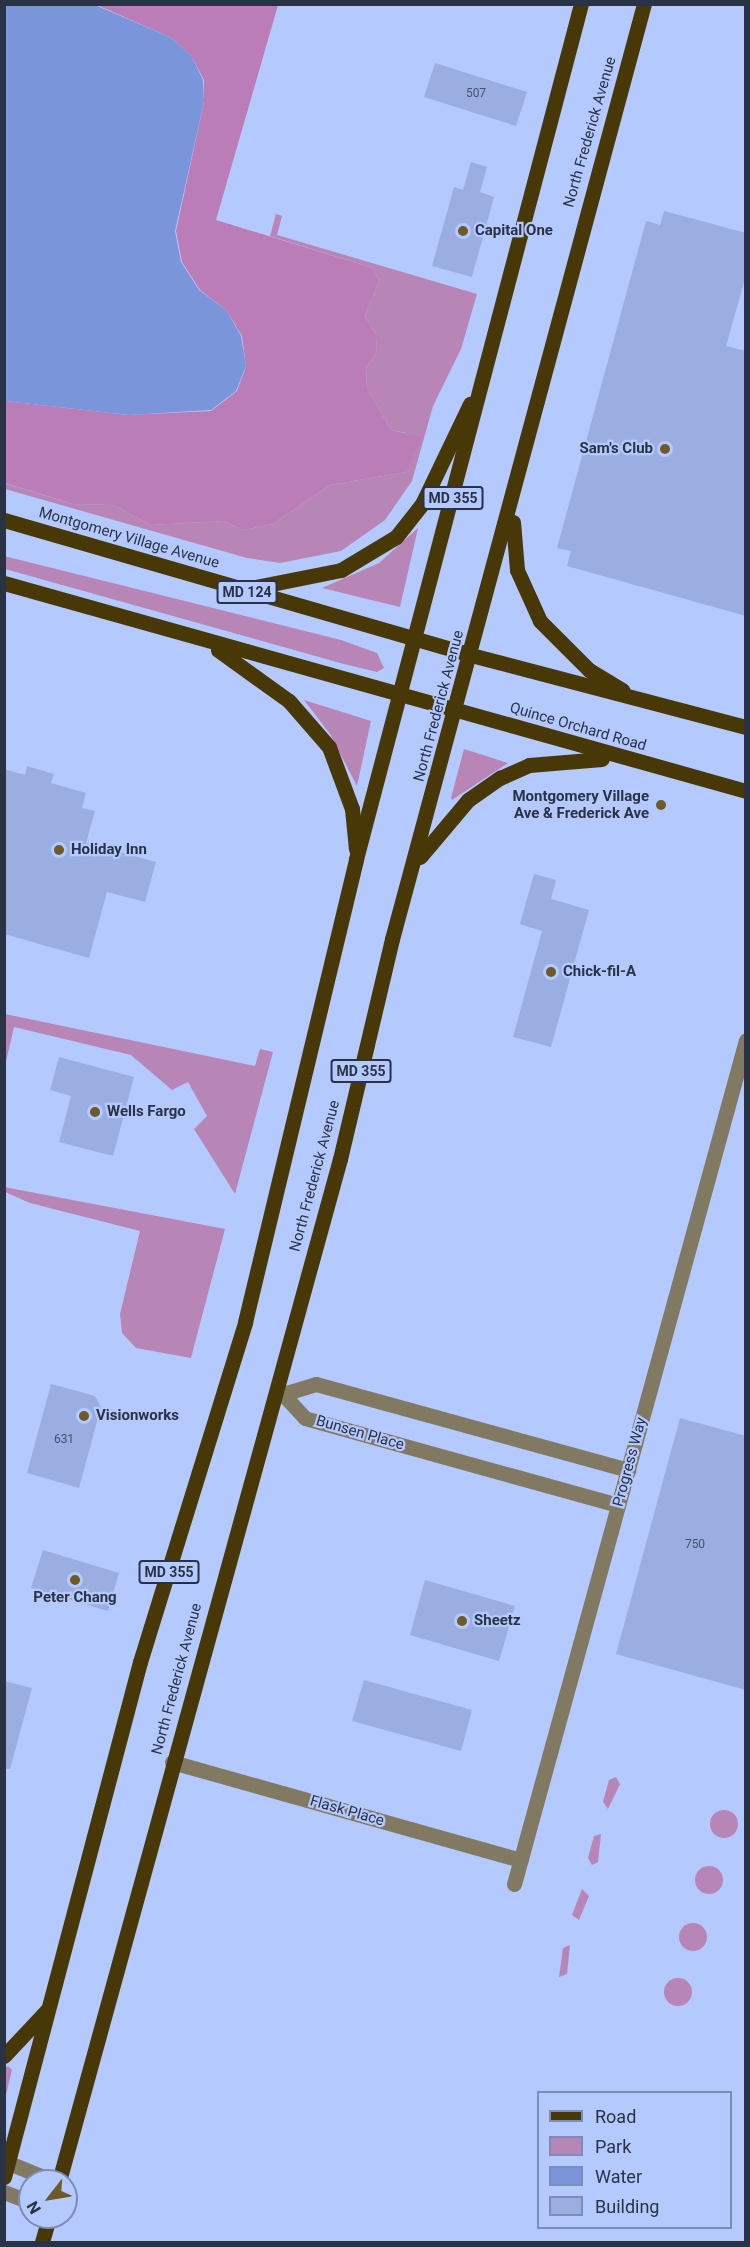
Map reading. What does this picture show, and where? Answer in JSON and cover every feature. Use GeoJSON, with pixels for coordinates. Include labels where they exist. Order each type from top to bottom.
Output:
{"type":"FeatureCollection","features":[{"type":"Feature","properties":{"kind":"main road","name":"MD 355"},"geometry":{"type":"LineString","coordinates":[[6,2167],[52,2004],[140,1662],[245,1322],[356,860],[417,640],[582,4]]}},
{"type":"Feature","properties":{"kind":"main road","name":"North Frederick Avenue"},"geometry":{"type":"LineString","coordinates":[[62,2169],[172,1762],[340,1159],[413,867],[513,502],[644,4]]}},
{"type":"Feature","properties":{"kind":"main road"},"geometry":{"type":"LineString","coordinates":[[239,589],[341,570],[396,537],[446,459],[496,331]]}},
{"type":"Feature","properties":{"kind":"main road"},"geometry":{"type":"LineString","coordinates":[[513,502],[517,570],[540,621],[589,670],[638,700]]}},
{"type":"Feature","properties":{"kind":"main road","name":"Montgomery Village Avenue"},"geometry":{"type":"LineString","coordinates":[[4,520],[417,640]]}},
{"type":"Feature","properties":{"kind":"main road"},"geometry":{"type":"LineString","coordinates":[[4,583],[401,696]]}},
{"type":"Feature","properties":{"kind":"main road","name":"MD 124"},"geometry":{"type":"LineString","coordinates":[[417,640],[746,728]]}},
{"type":"Feature","properties":{"kind":"main road"},"geometry":{"type":"LineString","coordinates":[[206,642],[289,701],[329,747],[352,809],[356,860]]}},
{"type":"Feature","properties":{"kind":"main road","name":"Quince Orchard Road"},"geometry":{"type":"LineString","coordinates":[[401,696],[621,759],[746,791]]}},
{"type":"Feature","properties":{"kind":"main road"},"geometry":{"type":"LineString","coordinates":[[413,867],[468,800],[500,778],[560,760],[621,759]]}},
{"type":"Feature","properties":{"kind":"main road"},"geometry":{"type":"LineString","coordinates":[[4,2056],[52,2004]]}},
{"type":"Feature","properties":{"kind":"street","name":"Progress Way"},"geometry":{"type":"LineString","coordinates":[[514,1884],[746,1040]]}},
{"type":"Feature","properties":{"kind":"street","name":"Bunsen Place"},"geometry":{"type":"LineString","coordinates":[[618,1505],[305,1418],[283,1394],[316,1384],[628,1470]]}},
{"type":"Feature","properties":{"kind":"street","name":"Flask Place"},"geometry":{"type":"LineString","coordinates":[[172,1762],[521,1860]]}},
{"type":"Feature","properties":{"kind":"green space"},"geometry":{"type":"Polygon","coordinates":[[[276,214],[282,216],[277,235],[477,294],[461,349],[433,406],[412,481],[385,520],[341,551],[280,563],[247,558],[5,489],[4,483],[73,504],[114,505],[150,525],[224,521],[243,530],[273,524],[330,485],[406,472],[406,433],[391,430],[367,388],[366,368],[376,353],[377,337],[365,316],[379,281],[373,268],[270,236],[276,214]]]}},
{"type":"Feature","properties":{"kind":"green space"},"geometry":{"type":"Polygon","coordinates":[[[418,528],[400,607],[322,588],[379,563],[418,528]]]}},
{"type":"Feature","properties":{"kind":"green space"},"geometry":{"type":"Polygon","coordinates":[[[4,556],[341,640],[377,653],[384,668],[377,672],[344,664],[5,569],[4,556]]]}},
{"type":"Feature","properties":{"kind":"green space"},"geometry":{"type":"Polygon","coordinates":[[[304,700],[371,721],[357,786],[330,734],[304,700]]]}},
{"type":"Feature","properties":{"kind":"green space"},"geometry":{"type":"Polygon","coordinates":[[[464,749],[508,763],[452,800],[451,798],[464,749]]]}},
{"type":"Feature","properties":{"kind":"green space"},"geometry":{"type":"Polygon","coordinates":[[[5,1014],[255,1066],[260,1049],[273,1052],[235,1194],[194,1129],[207,1116],[188,1082],[172,1090],[131,1055],[14,1027],[5,1066],[5,1014]]]}},
{"type":"Feature","properties":{"kind":"green space"},"geometry":{"type":"Polygon","coordinates":[[[4,1187],[225,1229],[191,1358],[136,1348],[122,1333],[120,1314],[140,1231],[30,1203],[5,1192],[4,1187]]]}},
{"type":"Feature","properties":{"kind":"green space"},"geometry":{"type":"Polygon","coordinates":[[[616,1777],[620,1784],[608,1809],[603,1802],[609,1780],[616,1777]]]}},
{"type":"Feature","properties":{"kind":"green space"},"geometry":{"type":"Polygon","coordinates":[[[724,1810],[734,1814],[738,1824],[734,1834],[724,1838],[714,1834],[710,1824],[714,1814],[724,1810]]]}},
{"type":"Feature","properties":{"kind":"green space"},"geometry":{"type":"Polygon","coordinates":[[[601,1834],[598,1862],[592,1865],[588,1858],[594,1836],[601,1834]]]}},
{"type":"Feature","properties":{"kind":"green space"},"geometry":{"type":"Polygon","coordinates":[[[709,1866],[719,1870],[723,1880],[719,1890],[709,1894],[699,1890],[695,1880],[699,1870],[709,1866]]]}},
{"type":"Feature","properties":{"kind":"green space"},"geometry":{"type":"Polygon","coordinates":[[[582,1889],[589,1896],[579,1920],[572,1915],[582,1889]]]}},
{"type":"Feature","properties":{"kind":"green space"},"geometry":{"type":"Polygon","coordinates":[[[693,1923],[703,1927],[707,1937],[703,1947],[693,1951],[683,1947],[679,1937],[683,1927],[693,1923]]]}},
{"type":"Feature","properties":{"kind":"green space"},"geometry":{"type":"Polygon","coordinates":[[[570,1945],[567,1974],[559,1977],[563,1948],[570,1945]]]}},
{"type":"Feature","properties":{"kind":"green space"},"geometry":{"type":"Polygon","coordinates":[[[678,1978],[688,1982],[692,1992],[688,2002],[678,2006],[668,2002],[664,1992],[668,1982],[678,1978]]]}},
{"type":"Feature","properties":{"kind":"green space"},"geometry":{"type":"Polygon","coordinates":[[[8,2066],[12,2070],[5,2099],[5,2068],[8,2066]]]}},
{"type":"Feature","properties":{"kind":"shaded area"},"geometry":{"type":"Polygon","coordinates":[[[97,5],[278,5],[216,220],[373,268],[379,281],[365,316],[377,337],[376,353],[366,368],[367,388],[391,430],[422,437],[406,472],[330,485],[273,524],[243,530],[224,521],[150,525],[114,505],[73,504],[5,483],[5,401],[128,415],[211,411],[237,391],[246,367],[242,336],[227,311],[200,290],[182,262],[176,231],[204,102],[204,80],[192,57],[172,38],[97,5]]]}},
{"type":"Feature","properties":{"kind":"water"},"geometry":{"type":"Polygon","coordinates":[[[4,5],[95,5],[172,38],[192,57],[203,80],[204,102],[175,231],[181,262],[199,290],[227,311],[241,336],[246,366],[236,391],[211,410],[129,415],[5,401],[4,5]]]}},
{"type":"Feature","properties":{"kind":"building"},"geometry":{"type":"Polygon","coordinates":[[[435,63],[527,92],[516,126],[424,97],[435,63]]]}},
{"type":"Feature","properties":{"kind":"building","name":"Capital One"},"geometry":{"type":"Polygon","coordinates":[[[471,162],[487,167],[480,192],[494,197],[472,277],[432,266],[454,187],[463,190],[471,162]]]}},
{"type":"Feature","properties":{"kind":"building","name":"Sam's Club"},"geometry":{"type":"Polygon","coordinates":[[[664,211],[746,233],[746,275],[726,346],[746,351],[746,616],[567,566],[571,551],[557,548],[646,221],[660,225],[664,211]]]}},
{"type":"Feature","properties":{"kind":"building","name":"Holiday Inn"},"geometry":{"type":"Polygon","coordinates":[[[27,766],[54,774],[51,783],[86,793],[82,808],[95,811],[86,843],[156,862],[145,902],[107,892],[89,958],[4,934],[4,769],[25,775],[27,766]]]}},
{"type":"Feature","properties":{"kind":"building","name":"Chick-fil-A"},"geometry":{"type":"Polygon","coordinates":[[[534,874],[556,880],[551,899],[589,910],[551,1047],[513,1037],[542,931],[520,924],[534,874]]]}},
{"type":"Feature","properties":{"kind":"building"},"geometry":{"type":"Polygon","coordinates":[[[59,1057],[134,1077],[113,1156],[59,1142],[71,1096],[50,1090],[59,1057]]]}},
{"type":"Feature","properties":{"kind":"building"},"geometry":{"type":"Polygon","coordinates":[[[51,1384],[95,1396],[101,1407],[79,1488],[27,1473],[51,1384]]]}},
{"type":"Feature","properties":{"kind":"building"},"geometry":{"type":"Polygon","coordinates":[[[680,1418],[746,1436],[746,1690],[616,1654],[680,1418]]]}},
{"type":"Feature","properties":{"kind":"building","name":"Peter Chang"},"geometry":{"type":"Polygon","coordinates":[[[43,1550],[119,1573],[108,1611],[31,1588],[43,1550]]]}},
{"type":"Feature","properties":{"kind":"building","name":"Sheetz"},"geometry":{"type":"Polygon","coordinates":[[[425,1580],[515,1606],[499,1661],[410,1635],[425,1580]]]}},
{"type":"Feature","properties":{"kind":"building"},"geometry":{"type":"Polygon","coordinates":[[[364,1680],[472,1710],[461,1751],[352,1721],[364,1680]]]}},
{"type":"Feature","properties":{"kind":"building"},"geometry":{"type":"Polygon","coordinates":[[[4,1681],[32,1688],[10,1769],[4,1769],[4,1681]]]}},
{"type":"Feature","properties":{"kind":"place","name":"Capital One"},"geometry":{"type":"Point","coordinates":[463,231]}},
{"type":"Feature","properties":{"kind":"place","name":"Sam's Club"},"geometry":{"type":"Point","coordinates":[665,449]}},
{"type":"Feature","properties":{"kind":"place","name":"Montgomery Village Ave & Frederick Ave"},"geometry":{"type":"Point","coordinates":[661,805]}},
{"type":"Feature","properties":{"kind":"place","name":"Holiday Inn"},"geometry":{"type":"Point","coordinates":[59,850]}},
{"type":"Feature","properties":{"kind":"place","name":"Chick-fil-A"},"geometry":{"type":"Point","coordinates":[551,972]}},
{"type":"Feature","properties":{"kind":"place","name":"Wells Fargo"},"geometry":{"type":"Point","coordinates":[95,1112]}},
{"type":"Feature","properties":{"kind":"place","name":"Visionworks"},"geometry":{"type":"Point","coordinates":[84,1416]}},
{"type":"Feature","properties":{"kind":"place","name":"Peter Chang"},"geometry":{"type":"Point","coordinates":[75,1580]}},
{"type":"Feature","properties":{"kind":"place","name":"Sheetz"},"geometry":{"type":"Point","coordinates":[462,1621]}}]}
